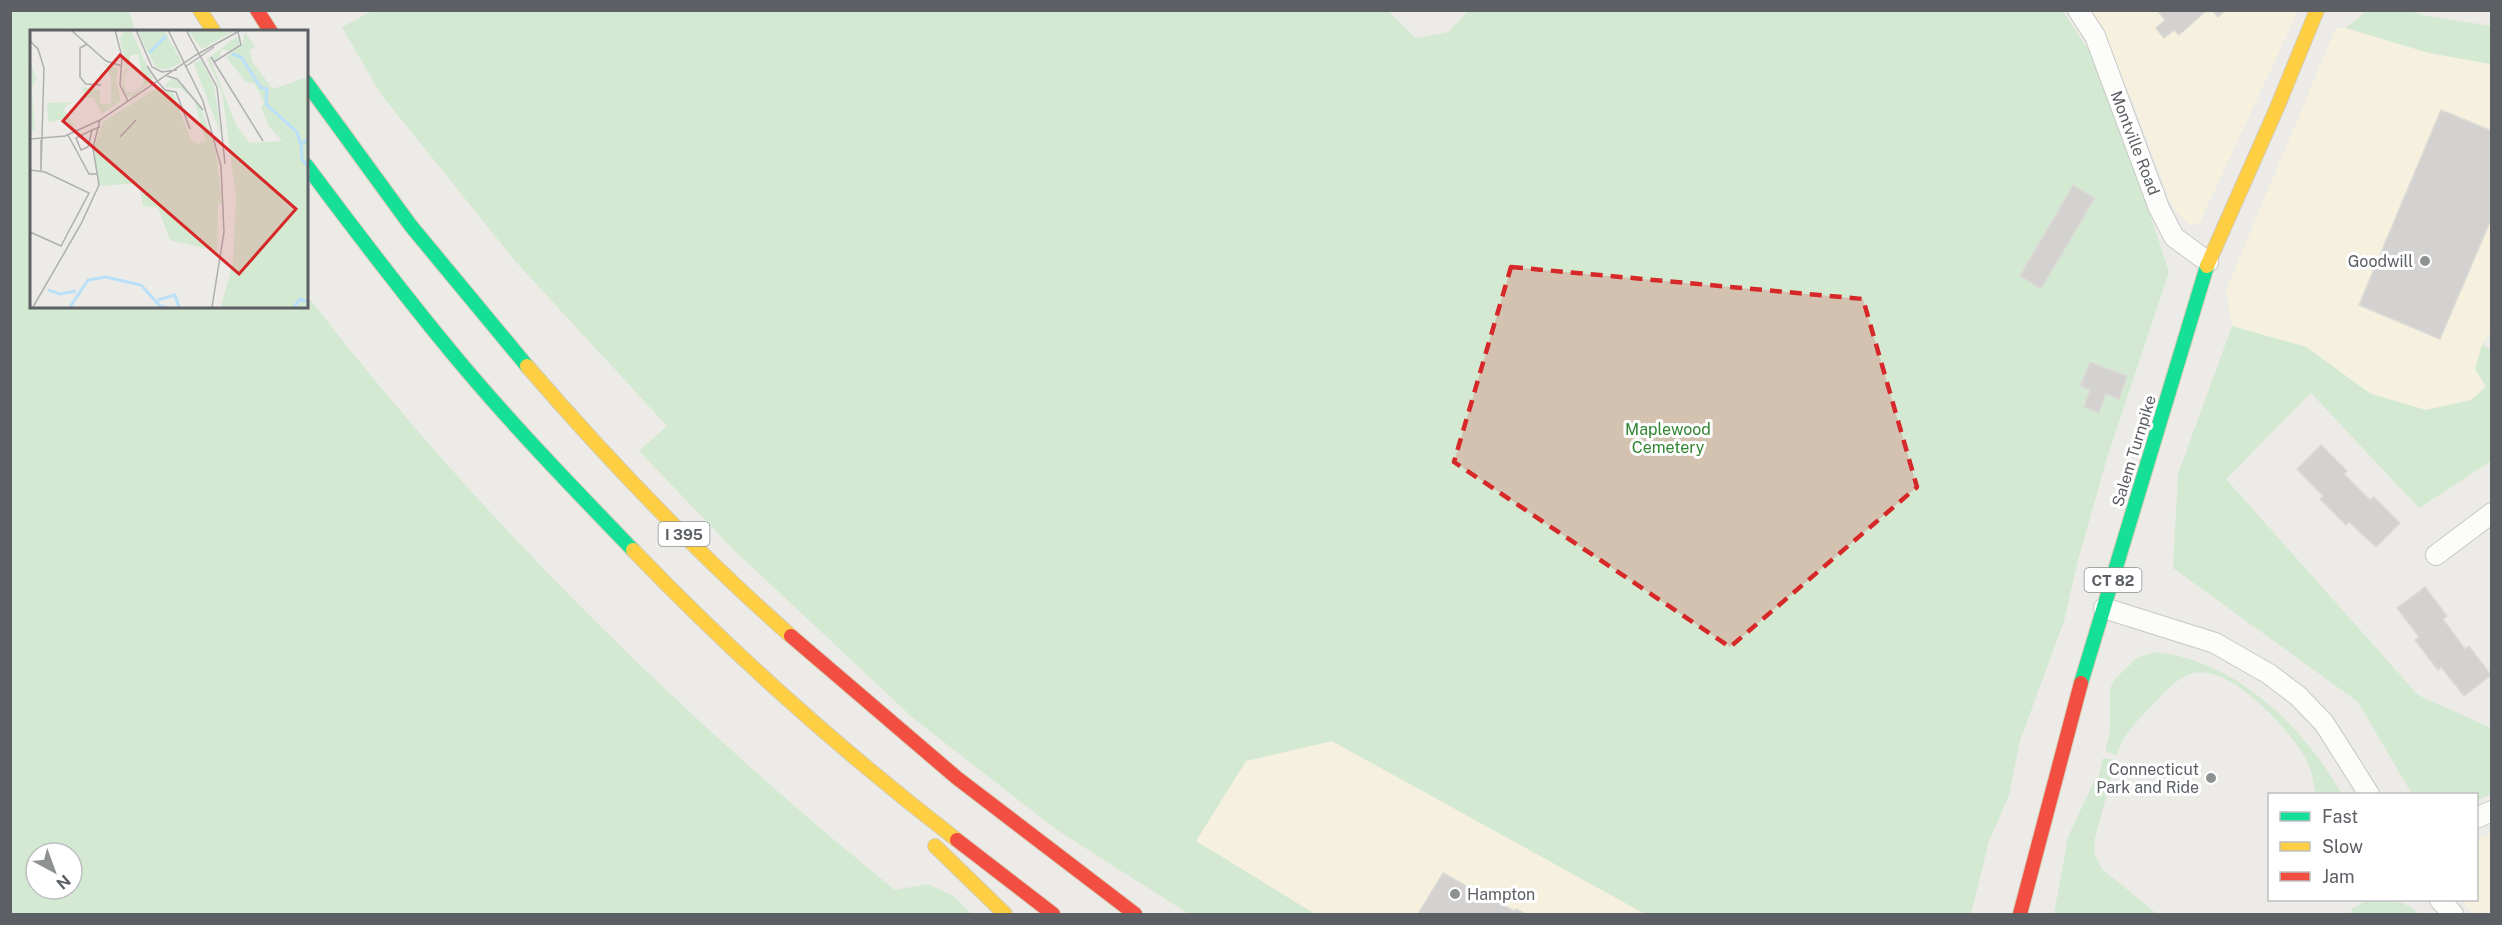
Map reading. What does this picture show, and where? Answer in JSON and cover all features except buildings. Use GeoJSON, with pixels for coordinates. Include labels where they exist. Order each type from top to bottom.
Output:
{"type":"FeatureCollection","features":[{"type":"Feature","properties":{"kind":"main road"},"geometry":{"type":"LineString","coordinates":[[200,10],[213,30]]}},
{"type":"Feature","properties":{"kind":"main road"},"geometry":{"type":"LineString","coordinates":[[257,10],[270,30]]}},
{"type":"Feature","properties":{"kind":"main road","name":"Salem Turnpike"},"geometry":{"type":"LineString","coordinates":[[2020,915],[2075,706],[2208,262],[2276,110],[2317,10]]}},
{"type":"Feature","properties":{"kind":"main road","name":"I 395"},"geometry":{"type":"LineString","coordinates":[[308,85],[373,175],[476,307],[579,424],[682,532],[789,634],[899,732],[1037,842],[1135,915]]}},
{"type":"Feature","properties":{"kind":"main road","name":"I 395"},"geometry":{"type":"LineString","coordinates":[[308,168],[369,250],[423,316],[573,488],[731,647],[891,788],[1053,915]]}},
{"type":"Feature","properties":{"kind":"main road"},"geometry":{"type":"LineString","coordinates":[[891,788],[924,833],[1005,915]]}},
{"type":"Feature","properties":{"kind":"street","name":"Montville Road"},"geometry":{"type":"LineString","coordinates":[[2078,10],[2095,36],[2159,208],[2174,237],[2208,262]]}},
{"type":"Feature","properties":{"kind":"street"},"geometry":{"type":"LineString","coordinates":[[2436,555],[2492,513]]}},
{"type":"Feature","properties":{"kind":"street"},"geometry":{"type":"LineString","coordinates":[[2104,608],[2215,644],[2269,674],[2298,696],[2324,723],[2368,793]]}},
{"type":"Feature","properties":{"kind":"street"},"geometry":{"type":"LineString","coordinates":[[2478,817],[2492,811]]}},
{"type":"Feature","properties":{"kind":"street"},"geometry":{"type":"LineString","coordinates":[[2441,901],[2453,915]]}},
{"type":"Feature","properties":{"kind":"highlighted area"},"geometry":{"type":"Polygon","coordinates":[[[1511,267],[1863,299],[1917,487],[1730,647],[1454,462],[1511,267]]]}},
{"type":"Feature","properties":{"kind":"shaded area"},"geometry":{"type":"Polygon","coordinates":[[[2088,11],[2298,11],[2199,224],[2188,224],[2173,208],[2132,100],[2101,29],[2088,11]]]}},
{"type":"Feature","properties":{"kind":"shaded area"},"geometry":{"type":"Polygon","coordinates":[[[2336,28],[2346,28],[2429,53],[2491,64],[2491,330],[2482,344],[2486,386],[2471,400],[2426,410],[2371,394],[2306,347],[2232,326],[2226,290],[2336,28]]]}},
{"type":"Feature","properties":{"kind":"shaded area"},"geometry":{"type":"Polygon","coordinates":[[[1332,741],[1645,914],[1315,914],[1196,841],[1246,761],[1332,741]]]}},
{"type":"Feature","properties":{"kind":"shaded area"},"geometry":{"type":"Polygon","coordinates":[[[2491,834],[2491,914],[2473,914],[2462,901],[2478,901],[2478,840],[2491,834]]]}},
{"type":"Feature","properties":{"kind":"green space","name":"Maplewood Cemetery"},"geometry":{"type":"Polygon","coordinates":[[[374,10],[1387,10],[1415,38],[1448,32],[1469,10],[2063,11],[2095,60],[2132,159],[2169,272],[2107,458],[2077,564],[2064,621],[2020,741],[2009,795],[1989,841],[1971,914],[1645,914],[1332,741],[1246,761],[1196,841],[1315,914],[1189,914],[1057,830],[913,718],[734,550],[639,451],[667,426],[516,262],[380,93],[342,27],[374,10]]]}},
{"type":"Feature","properties":{"kind":"green space"},"geometry":{"type":"Polygon","coordinates":[[[10,11],[129,11],[135,30],[30,30],[30,308],[308,308],[308,296],[440,456],[510,534],[658,683],[814,823],[895,890],[928,884],[953,896],[972,914],[11,914],[10,11]]]}},
{"type":"Feature","properties":{"kind":"green space"},"geometry":{"type":"Polygon","coordinates":[[[2366,11],[2411,11],[2491,26],[2491,64],[2429,53],[2346,28],[2366,11]]]}},
{"type":"Feature","properties":{"kind":"green space"},"geometry":{"type":"Polygon","coordinates":[[[2232,326],[2306,347],[2371,394],[2426,410],[2471,400],[2486,387],[2475,369],[2482,344],[2491,350],[2491,461],[2419,508],[2311,393],[2226,479],[2418,695],[2491,728],[2491,794],[2478,800],[2478,793],[2411,793],[2358,702],[2173,568],[2178,474],[2232,326]]]}},
{"type":"Feature","properties":{"kind":"green space"},"geometry":{"type":"Polygon","coordinates":[[[2157,652],[2187,658],[2215,669],[2241,684],[2288,722],[2308,745],[2341,793],[2316,793],[2308,763],[2287,732],[2258,702],[2241,689],[2209,673],[2194,673],[2177,681],[2132,727],[2117,755],[2105,751],[2110,732],[2110,689],[2114,680],[2138,657],[2157,652]]]}},
{"type":"Feature","properties":{"kind":"green space"},"geometry":{"type":"Polygon","coordinates":[[[2103,758],[2116,760],[2094,842],[2095,854],[2102,869],[2157,914],[2054,914],[2068,837],[2095,779],[2098,779],[2103,758]]]}},
{"type":"Feature","properties":{"kind":"green space"},"geometry":{"type":"Polygon","coordinates":[[[2366,901],[2394,901],[2407,905],[2419,914],[2349,914],[2353,908],[2366,901]]]}},
{"type":"Feature","properties":{"kind":"traffic: fast"},"geometry":{"type":"LineString","coordinates":[[308,85],[411,226],[527,366]]}},
{"type":"Feature","properties":{"kind":"traffic: fast"},"geometry":{"type":"LineString","coordinates":[[308,168],[469,373],[529,441],[633,550]]}},
{"type":"Feature","properties":{"kind":"traffic: fast"},"geometry":{"type":"LineString","coordinates":[[2081,683],[2207,266]]}},
{"type":"Feature","properties":{"kind":"traffic: slow"},"geometry":{"type":"LineString","coordinates":[[200,10],[213,30]]}},
{"type":"Feature","properties":{"kind":"traffic: slow"},"geometry":{"type":"LineString","coordinates":[[2207,266],[2276,110],[2317,10]]}},
{"type":"Feature","properties":{"kind":"traffic: slow"},"geometry":{"type":"LineString","coordinates":[[527,366],[654,506],[791,636]]}},
{"type":"Feature","properties":{"kind":"traffic: slow"},"geometry":{"type":"LineString","coordinates":[[633,550],[710,627],[790,701],[914,807],[957,840]]}},
{"type":"Feature","properties":{"kind":"traffic: slow"},"geometry":{"type":"LineString","coordinates":[[935,846],[1005,914]]}},
{"type":"Feature","properties":{"kind":"traffic: jam"},"geometry":{"type":"LineString","coordinates":[[257,10],[270,30]]}},
{"type":"Feature","properties":{"kind":"traffic: jam"},"geometry":{"type":"LineString","coordinates":[[791,636],[957,778],[1135,914]]}},
{"type":"Feature","properties":{"kind":"traffic: jam"},"geometry":{"type":"LineString","coordinates":[[2020,914],[2081,683]]}},
{"type":"Feature","properties":{"kind":"traffic: jam"},"geometry":{"type":"LineString","coordinates":[[957,840],[1053,914]]}},
{"type":"Feature","properties":{"kind":"place","name":"Goodwill"},"geometry":{"type":"Point","coordinates":[2425,261]}},
{"type":"Feature","properties":{"kind":"place","name":"Connecticut Park and Ride"},"geometry":{"type":"Point","coordinates":[2211,778]}},
{"type":"Feature","properties":{"kind":"place","name":"Hampton"},"geometry":{"type":"Point","coordinates":[1455,894]}}]}
